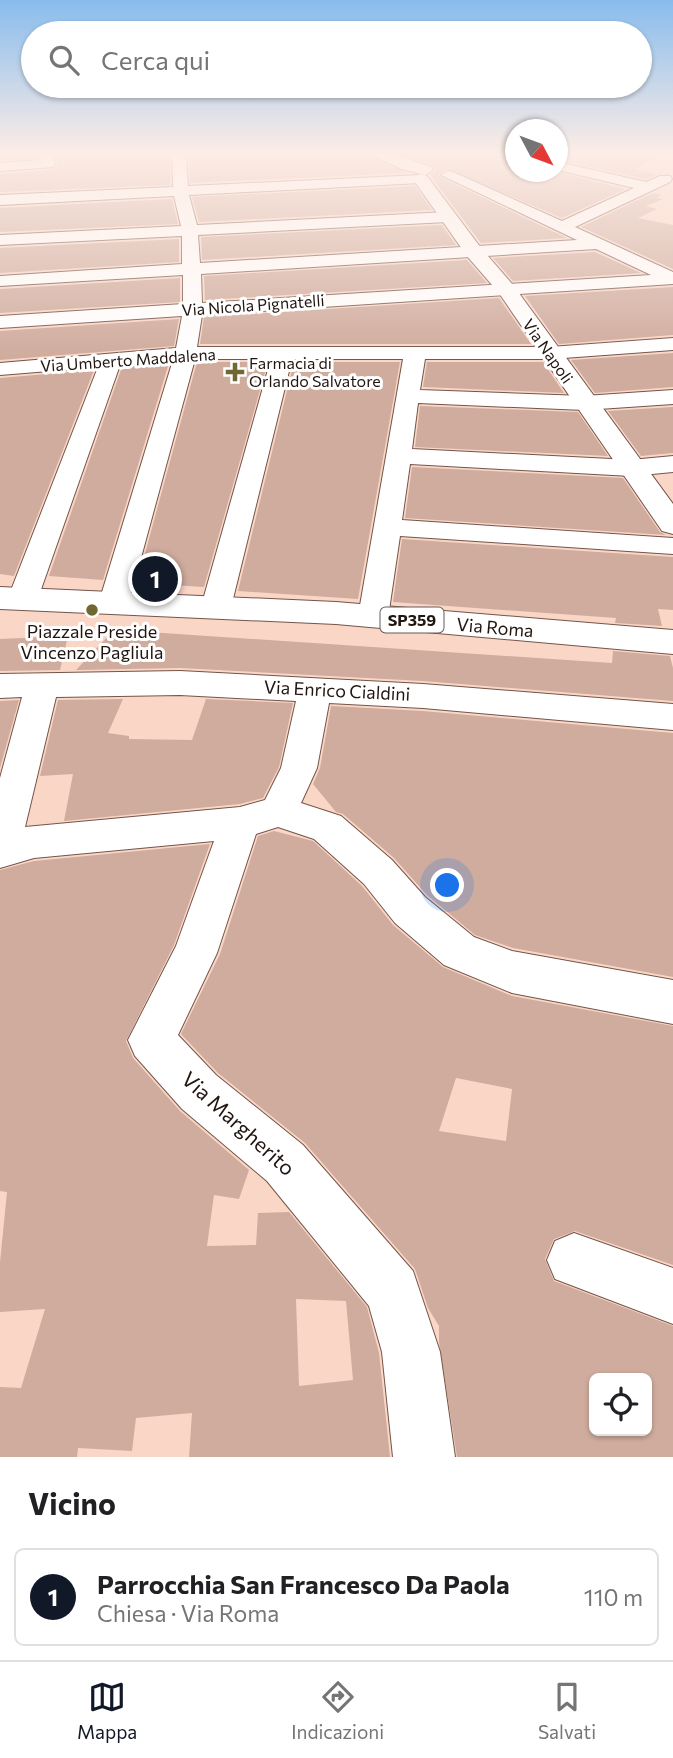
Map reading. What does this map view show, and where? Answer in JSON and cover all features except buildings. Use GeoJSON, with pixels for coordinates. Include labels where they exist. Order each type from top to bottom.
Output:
{"type":"FeatureCollection","features":[{"type":"Feature","properties":{"kind":"main road","name":"Via Napoli"},"geometry":{"type":"LineString","coordinates":[[450,220],[506,289],[584,403],[673,525]]}},
{"type":"Feature","properties":{"kind":"main road","name":"SP359"},"geometry":{"type":"LineString","coordinates":[[12,598],[114,602]]}},
{"type":"Feature","properties":{"kind":"main road","name":"Via Roma"},"geometry":{"type":"LineString","coordinates":[[114,602],[373,617],[673,642]]}},
{"type":"Feature","properties":{"kind":"street"},"geometry":{"type":"LineString","coordinates":[[114,602],[186,354],[194,309],[188,220]]}},
{"type":"Feature","properties":{"kind":"street"},"geometry":{"type":"LineString","coordinates":[[0,240],[374,220]]}},
{"type":"Feature","properties":{"kind":"street"},"geometry":{"type":"LineString","coordinates":[[546,220],[673,279]]}},
{"type":"Feature","properties":{"kind":"street"},"geometry":{"type":"LineString","coordinates":[[562,227],[575,220]]}},
{"type":"Feature","properties":{"kind":"street"},"geometry":{"type":"LineString","coordinates":[[0,281],[599,244]]}},
{"type":"Feature","properties":{"kind":"street","name":"Via Nicola Pignatelli"},"geometry":{"type":"LineString","coordinates":[[0,322],[673,279]]}},
{"type":"Feature","properties":{"kind":"street","name":"Via Umberto Maddalena"},"geometry":{"type":"LineString","coordinates":[[0,369],[186,354],[550,353],[673,344]]}},
{"type":"Feature","properties":{"kind":"street"},"geometry":{"type":"LineString","coordinates":[[216,607],[283,353]]}},
{"type":"Feature","properties":{"kind":"street"},"geometry":{"type":"LineString","coordinates":[[373,617],[415,353]]}},
{"type":"Feature","properties":{"kind":"street"},"geometry":{"type":"LineString","coordinates":[[12,598],[113,359]]}},
{"type":"Feature","properties":{"kind":"street"},"geometry":{"type":"LineString","coordinates":[[409,396],[584,403],[673,397]]}},
{"type":"Feature","properties":{"kind":"street"},"geometry":{"type":"LineString","coordinates":[[399,456],[631,468],[673,464]]}},
{"type":"Feature","properties":{"kind":"street"},"geometry":{"type":"LineString","coordinates":[[388,527],[673,547]]}},
{"type":"Feature","properties":{"kind":"street","name":"Via Enrico Cialdini"},"geometry":{"type":"LineString","coordinates":[[0,686],[180,682],[423,696],[673,717]]}},
{"type":"Feature","properties":{"kind":"street"},"geometry":{"type":"LineString","coordinates":[[42,685],[0,850],[34,842],[259,818],[327,827],[378,872],[410,910],[459,951],[512,972],[673,1002]]}},
{"type":"Feature","properties":{"kind":"street"},"geometry":{"type":"LineString","coordinates":[[259,818],[299,768],[315,690]]}},
{"type":"Feature","properties":{"kind":"street","name":"Via Margherito"},"geometry":{"type":"LineString","coordinates":[[259,818],[151,1040],[199,1092],[285,1163],[393,1291],[411,1352],[424,1457]]}},
{"type":"Feature","properties":{"kind":"street"},"geometry":{"type":"LineString","coordinates":[[574,1260],[673,1296]]}},
{"type":"Feature","properties":{"kind":"place","name":"Farmacia di Orlando Salvatore"},"geometry":{"type":"Point","coordinates":[235,372]}},
{"type":"Feature","properties":{"kind":"place","name":"Parrocchia San Francesco Da Paola"},"geometry":{"type":"Point","coordinates":[155,579]}},
{"type":"Feature","properties":{"kind":"place","name":"Piazzale Preside Vincenzo Pagliula"},"geometry":{"type":"Point","coordinates":[92,610]}}]}
